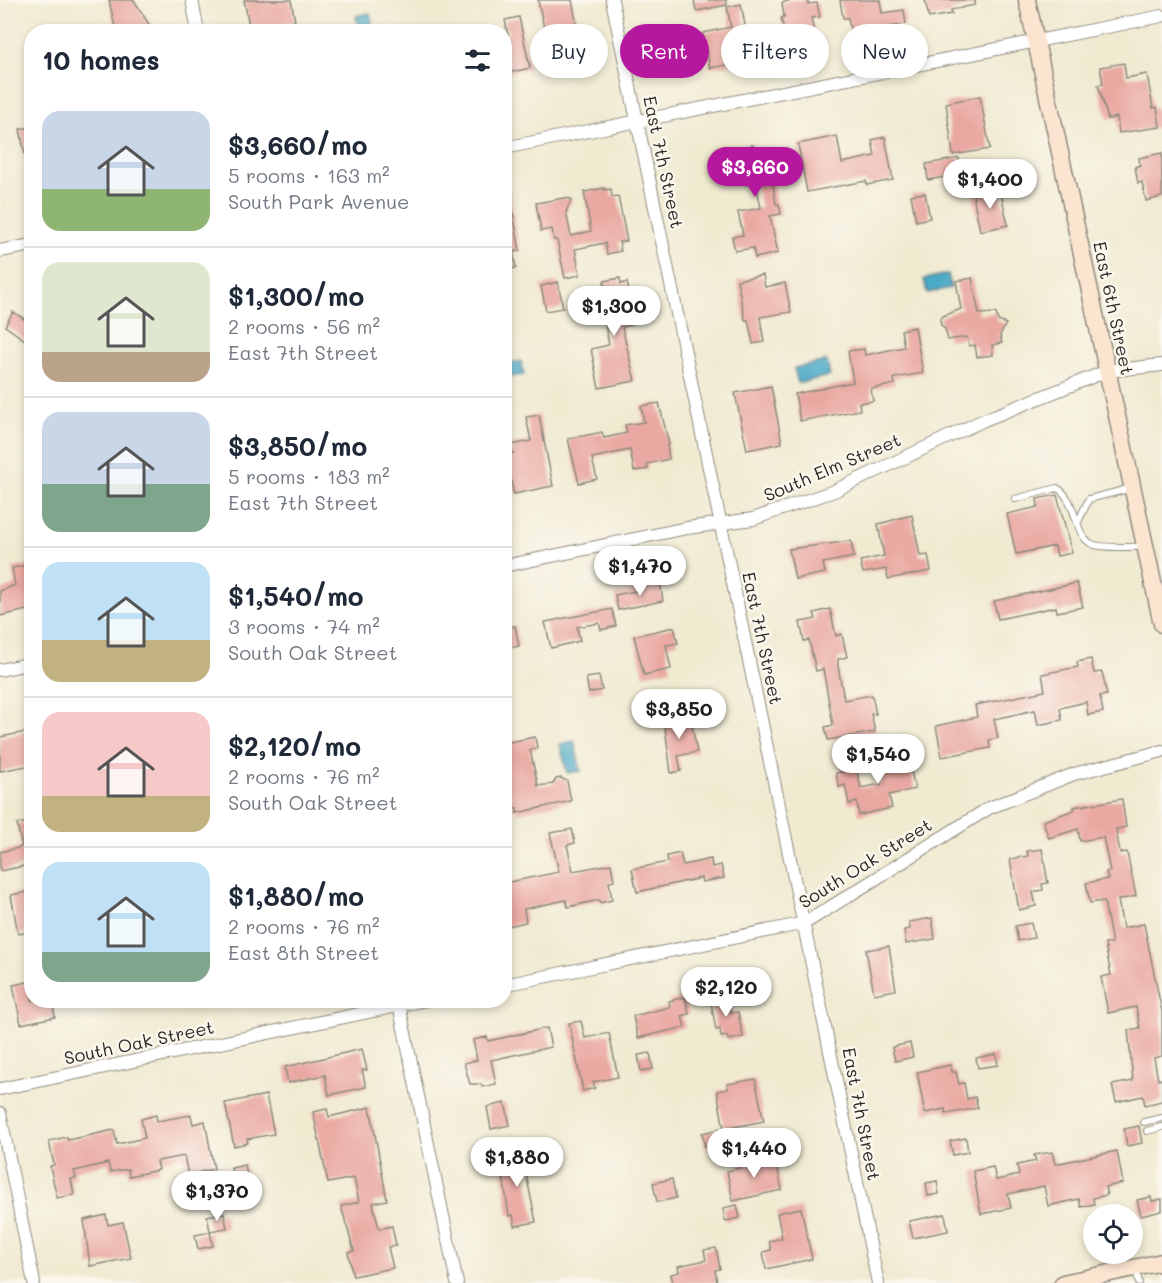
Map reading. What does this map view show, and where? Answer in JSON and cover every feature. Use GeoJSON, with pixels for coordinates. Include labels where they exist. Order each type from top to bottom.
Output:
{"type":"FeatureCollection","features":[{"type":"Feature","properties":{"kind":"street"},"geometry":{"type":"LineString","coordinates":[[192,0],[196,24]]}},
{"type":"Feature","properties":{"kind":"street","name":"East 7th Street"},"geometry":{"type":"LineString","coordinates":[[612,0],[878,1283]]}},
{"type":"Feature","properties":{"kind":"street","name":"East 6th Street"},"geometry":{"type":"LineString","coordinates":[[1027,0],[1162,624]]}},
{"type":"Feature","properties":{"kind":"street"},"geometry":{"type":"LineString","coordinates":[[512,146],[1162,16]]}},
{"type":"Feature","properties":{"kind":"street"},"geometry":{"type":"LineString","coordinates":[[0,251],[24,246]]}},
{"type":"Feature","properties":{"kind":"street","name":"South Elm Street"},"geometry":{"type":"LineString","coordinates":[[512,564],[753,519],[834,491],[984,420],[1107,371],[1162,365]]}},
{"type":"Feature","properties":{"kind":"street"},"geometry":{"type":"LineString","coordinates":[[0,670],[24,665]]}},
{"type":"Feature","properties":{"kind":"street","name":"South Oak Street"},"geometry":{"type":"LineString","coordinates":[[512,983],[805,923],[989,807],[1074,774],[1162,751]]}},
{"type":"Feature","properties":{"kind":"street","name":"South Oak Street"},"geometry":{"type":"LineString","coordinates":[[0,1089],[375,1008]]}},
{"type":"Feature","properties":{"kind":"street"},"geometry":{"type":"LineString","coordinates":[[399,1008],[457,1283]]}},
{"type":"Feature","properties":{"kind":"street"},"geometry":{"type":"LineString","coordinates":[[0,1113],[34,1283]]}},
{"type":"Feature","properties":{"kind":"street"},"geometry":{"type":"LineString","coordinates":[[1063,1283],[1137,1275],[1162,1263]]}},
{"type":"Feature","properties":{"kind":"lane"},"geometry":{"type":"LineString","coordinates":[[1015,499],[1058,488],[1066,494],[1084,538],[1093,545],[1145,547]]}},
{"type":"Feature","properties":{"kind":"lane"},"geometry":{"type":"LineString","coordinates":[[1078,522],[1089,498],[1133,488]]}},
{"type":"Feature","properties":{"kind":"lane"},"geometry":{"type":"LineString","coordinates":[[1144,1122],[1162,1118]]}},
{"type":"Feature","properties":{"kind":"lane"},"geometry":{"type":"LineString","coordinates":[[1147,1131],[1162,1127]]}},
{"type":"Feature","properties":{"kind":"water"},"geometry":{"type":"Polygon","coordinates":[[[370,13],[372,24],[358,24],[356,16],[370,13]]]}},
{"type":"Feature","properties":{"kind":"water"},"geometry":{"type":"Polygon","coordinates":[[[948,274],[951,288],[927,293],[924,279],[948,274]]]}},
{"type":"Feature","properties":{"kind":"water"},"geometry":{"type":"Polygon","coordinates":[[[521,361],[524,375],[512,377],[512,363],[521,361]]]}},
{"type":"Feature","properties":{"kind":"water"},"geometry":{"type":"Polygon","coordinates":[[[827,361],[830,376],[798,383],[794,368],[827,361]]]}},
{"type":"Feature","properties":{"kind":"water"},"geometry":{"type":"Polygon","coordinates":[[[574,741],[581,771],[567,773],[560,744],[574,741]]]}},
{"type":"Feature","properties":{"kind":"building"},"geometry":{"type":"Polygon","coordinates":[[[109,0],[134,0],[149,24],[114,24],[109,0]]]}},
{"type":"Feature","properties":{"kind":"building"},"geometry":{"type":"Polygon","coordinates":[[[244,0],[291,0],[295,21],[280,24],[249,24],[244,0]]]}},
{"type":"Feature","properties":{"kind":"building"},"geometry":{"type":"Polygon","coordinates":[[[538,0],[572,0],[577,24],[543,24],[538,0]]]}},
{"type":"Feature","properties":{"kind":"building"},"geometry":{"type":"Polygon","coordinates":[[[694,0],[726,0],[727,5],[696,11],[694,0]]]}},
{"type":"Feature","properties":{"kind":"building"},"geometry":{"type":"Polygon","coordinates":[[[791,0],[808,0],[808,4],[817,3],[820,17],[811,18],[812,24],[782,24],[782,3],[791,0]]]}},
{"type":"Feature","properties":{"kind":"building"},"geometry":{"type":"Polygon","coordinates":[[[840,0],[880,0],[882,13],[904,10],[906,24],[849,24],[848,18],[843,18],[840,0]]]}},
{"type":"Feature","properties":{"kind":"building"},"geometry":{"type":"Polygon","coordinates":[[[925,0],[975,0],[975,5],[951,10],[952,14],[929,18],[925,0]]]}},
{"type":"Feature","properties":{"kind":"building"},"geometry":{"type":"Polygon","coordinates":[[[741,4],[745,24],[730,24],[727,7],[741,4]]]}},
{"type":"Feature","properties":{"kind":"building"},"geometry":{"type":"Polygon","coordinates":[[[519,17],[530,68],[512,72],[512,24],[506,24],[505,20],[519,17]]]}},
{"type":"Feature","properties":{"kind":"building"},"geometry":{"type":"Polygon","coordinates":[[[721,29],[721,66],[710,68],[709,32],[721,29]]]}},
{"type":"Feature","properties":{"kind":"building"},"geometry":{"type":"Polygon","coordinates":[[[1124,63],[1126,78],[1147,74],[1153,108],[1157,107],[1160,127],[1119,133],[1117,117],[1108,119],[1098,85],[1103,84],[1100,67],[1124,63]]]}},
{"type":"Feature","properties":{"kind":"building"},"geometry":{"type":"Polygon","coordinates":[[[980,96],[990,149],[953,155],[946,103],[980,96]]]}},
{"type":"Feature","properties":{"kind":"building"},"geometry":{"type":"Polygon","coordinates":[[[24,128],[24,150],[20,129],[24,128]]]}},
{"type":"Feature","properties":{"kind":"building"},"geometry":{"type":"Polygon","coordinates":[[[837,136],[842,163],[875,156],[872,140],[885,137],[893,180],[867,185],[866,181],[807,192],[798,144],[837,136]]]}},
{"type":"Feature","properties":{"kind":"building"},"geometry":{"type":"Polygon","coordinates":[[[753,145],[755,154],[776,150],[779,170],[771,171],[776,204],[779,204],[781,214],[770,216],[778,253],[755,258],[753,248],[735,251],[732,237],[743,235],[738,212],[761,208],[756,183],[745,184],[742,168],[721,172],[717,152],[753,145]]]}},
{"type":"Feature","properties":{"kind":"building"},"geometry":{"type":"Polygon","coordinates":[[[1162,153],[1162,197],[1146,201],[1142,182],[1138,183],[1135,167],[1140,165],[1139,158],[1162,153]]]}},
{"type":"Feature","properties":{"kind":"building"},"geometry":{"type":"Polygon","coordinates":[[[959,158],[962,174],[928,180],[926,164],[959,158]]]}},
{"type":"Feature","properties":{"kind":"building"},"geometry":{"type":"Polygon","coordinates":[[[604,188],[604,190],[611,189],[612,197],[618,196],[627,241],[619,242],[621,251],[607,254],[605,243],[575,249],[580,275],[565,278],[557,240],[554,240],[552,229],[541,231],[536,203],[564,198],[572,199],[566,212],[571,236],[591,231],[584,192],[604,188]]]}},
{"type":"Feature","properties":{"kind":"building"},"geometry":{"type":"Polygon","coordinates":[[[1000,189],[1008,225],[980,231],[973,195],[1000,189]]]}},
{"type":"Feature","properties":{"kind":"building"},"geometry":{"type":"Polygon","coordinates":[[[925,193],[930,218],[916,221],[911,195],[925,193]]]}},
{"type":"Feature","properties":{"kind":"building"},"geometry":{"type":"Polygon","coordinates":[[[512,207],[520,251],[513,252],[516,268],[512,269],[512,207]]]}},
{"type":"Feature","properties":{"kind":"building"},"geometry":{"type":"Polygon","coordinates":[[[763,275],[765,287],[785,283],[791,312],[760,317],[764,342],[753,344],[748,320],[745,320],[737,280],[763,275]]]}},
{"type":"Feature","properties":{"kind":"building"},"geometry":{"type":"Polygon","coordinates":[[[620,278],[621,284],[627,282],[633,310],[629,311],[632,325],[622,327],[635,381],[599,388],[591,349],[609,345],[604,319],[598,320],[594,304],[608,301],[604,281],[620,278]]]}},
{"type":"Feature","properties":{"kind":"building"},"geometry":{"type":"Polygon","coordinates":[[[972,278],[979,314],[996,313],[998,321],[1006,324],[1000,335],[1002,343],[992,345],[993,355],[977,357],[975,345],[969,346],[967,337],[948,340],[945,329],[941,325],[940,319],[943,316],[961,309],[956,281],[972,278]]]}},
{"type":"Feature","properties":{"kind":"building"},"geometry":{"type":"Polygon","coordinates":[[[558,282],[563,308],[546,311],[541,286],[558,282]]]}},
{"type":"Feature","properties":{"kind":"building"},"geometry":{"type":"Polygon","coordinates":[[[13,312],[24,319],[24,339],[5,326],[13,312]]]}},
{"type":"Feature","properties":{"kind":"building"},"geometry":{"type":"Polygon","coordinates":[[[915,327],[923,373],[894,378],[895,384],[871,389],[873,401],[859,403],[860,410],[800,421],[795,394],[853,382],[848,351],[864,349],[865,355],[904,347],[901,330],[915,327]]]}},
{"type":"Feature","properties":{"kind":"building"},"geometry":{"type":"Polygon","coordinates":[[[771,386],[782,443],[747,450],[735,393],[771,386]]]}},
{"type":"Feature","properties":{"kind":"building"},"geometry":{"type":"Polygon","coordinates":[[[659,403],[669,444],[667,445],[669,459],[647,464],[648,469],[634,471],[630,450],[592,458],[597,479],[579,483],[568,439],[602,432],[604,438],[627,433],[625,425],[644,422],[641,406],[659,403]]]}},
{"type":"Feature","properties":{"kind":"building"},"geometry":{"type":"Polygon","coordinates":[[[539,415],[553,486],[514,494],[512,445],[531,441],[526,417],[539,415]]]}},
{"type":"Feature","properties":{"kind":"building"},"geometry":{"type":"Polygon","coordinates":[[[1057,495],[1072,553],[1057,556],[1055,546],[1016,554],[1007,514],[1038,507],[1037,499],[1057,495]]]}},
{"type":"Feature","properties":{"kind":"building"},"geometry":{"type":"Polygon","coordinates":[[[912,515],[920,556],[928,555],[931,571],[888,579],[886,569],[863,573],[860,561],[884,556],[878,524],[912,515]]]}},
{"type":"Feature","properties":{"kind":"building"},"geometry":{"type":"Polygon","coordinates":[[[851,541],[854,557],[823,563],[825,573],[795,579],[789,549],[851,541]]]}},
{"type":"Feature","properties":{"kind":"building"},"geometry":{"type":"Polygon","coordinates":[[[24,566],[24,611],[0,616],[0,591],[15,585],[12,568],[24,566]]]}},
{"type":"Feature","properties":{"kind":"building"},"geometry":{"type":"Polygon","coordinates":[[[660,582],[663,601],[618,610],[615,595],[636,591],[635,587],[660,582]]]}},
{"type":"Feature","properties":{"kind":"building"},"geometry":{"type":"Polygon","coordinates":[[[1077,583],[1083,607],[1057,612],[1056,607],[998,619],[994,601],[1077,583]]]}},
{"type":"Feature","properties":{"kind":"building"},"geometry":{"type":"Polygon","coordinates":[[[612,609],[616,626],[601,630],[599,623],[577,627],[580,641],[551,648],[545,622],[612,609]]]}},
{"type":"Feature","properties":{"kind":"building"},"geometry":{"type":"Polygon","coordinates":[[[830,609],[836,636],[842,634],[847,657],[838,659],[844,700],[872,695],[876,714],[871,714],[875,732],[828,740],[825,727],[833,725],[823,669],[816,671],[809,640],[804,641],[800,622],[816,619],[814,613],[830,609]]]}},
{"type":"Feature","properties":{"kind":"building"},"geometry":{"type":"Polygon","coordinates":[[[515,626],[519,646],[512,647],[512,627],[515,626]]]}},
{"type":"Feature","properties":{"kind":"building"},"geometry":{"type":"Polygon","coordinates":[[[674,627],[678,643],[666,645],[671,669],[644,675],[634,636],[674,627]]]}},
{"type":"Feature","properties":{"kind":"building"},"geometry":{"type":"Polygon","coordinates":[[[1091,659],[1094,673],[1102,672],[1107,695],[1100,696],[1103,712],[1088,715],[1086,702],[1060,708],[1062,720],[1038,725],[1035,710],[994,719],[998,738],[989,740],[990,748],[942,757],[936,726],[977,717],[975,705],[1045,691],[1042,674],[1078,667],[1077,662],[1091,659]]]}},
{"type":"Feature","properties":{"kind":"building"},"geometry":{"type":"Polygon","coordinates":[[[599,676],[602,690],[589,693],[586,678],[599,676]]]}},
{"type":"Feature","properties":{"kind":"building"},"geometry":{"type":"Polygon","coordinates":[[[690,714],[697,752],[678,756],[681,771],[671,773],[664,720],[690,714]]]}},
{"type":"Feature","properties":{"kind":"building"},"geometry":{"type":"Polygon","coordinates":[[[24,732],[24,766],[0,771],[0,737],[24,732]]]}},
{"type":"Feature","properties":{"kind":"building"},"geometry":{"type":"Polygon","coordinates":[[[535,737],[537,748],[530,750],[538,786],[553,784],[556,779],[561,778],[567,781],[571,801],[517,813],[517,808],[512,809],[512,741],[535,737]]]}},
{"type":"Feature","properties":{"kind":"building"},"geometry":{"type":"Polygon","coordinates":[[[907,753],[915,789],[889,795],[892,808],[859,815],[857,802],[849,804],[845,785],[839,787],[836,773],[842,772],[841,767],[855,764],[861,788],[881,784],[879,772],[890,769],[888,757],[907,753]]]}},
{"type":"Feature","properties":{"kind":"building"},"geometry":{"type":"Polygon","coordinates":[[[1122,799],[1126,827],[1116,829],[1120,853],[1127,852],[1136,896],[1118,900],[1123,928],[1144,924],[1162,1012],[1162,1056],[1154,1058],[1158,1080],[1162,1079],[1162,1101],[1145,1105],[1143,1096],[1116,1102],[1112,1085],[1133,1081],[1128,1030],[1140,1028],[1136,1007],[1108,1013],[1101,977],[1111,975],[1105,944],[1112,943],[1104,901],[1090,903],[1086,883],[1108,879],[1106,872],[1110,871],[1103,837],[1080,841],[1078,829],[1049,838],[1043,821],[1074,810],[1074,807],[1122,799]]]}},
{"type":"Feature","properties":{"kind":"building"},"geometry":{"type":"Polygon","coordinates":[[[24,823],[24,866],[0,871],[0,852],[22,847],[17,824],[24,823]]]}},
{"type":"Feature","properties":{"kind":"building"},"geometry":{"type":"Polygon","coordinates":[[[572,829],[575,843],[567,845],[573,871],[611,864],[614,881],[609,882],[612,900],[600,903],[599,900],[568,907],[566,900],[524,909],[526,922],[512,925],[512,881],[559,872],[550,833],[572,829]]]}},
{"type":"Feature","properties":{"kind":"building"},"geometry":{"type":"Polygon","coordinates":[[[1042,849],[1048,883],[1042,884],[1043,890],[1033,892],[1036,906],[1019,910],[1010,859],[1028,856],[1027,851],[1042,849]]]}},
{"type":"Feature","properties":{"kind":"building"},"geometry":{"type":"Polygon","coordinates":[[[680,853],[683,865],[711,859],[712,867],[721,865],[724,878],[702,882],[701,878],[637,892],[632,869],[668,862],[667,856],[680,853]]]}},
{"type":"Feature","properties":{"kind":"building"},"geometry":{"type":"Polygon","coordinates":[[[24,893],[24,933],[18,934],[11,895],[24,893]]]}},
{"type":"Feature","properties":{"kind":"building"},"geometry":{"type":"Polygon","coordinates":[[[932,918],[935,939],[906,944],[904,930],[910,929],[909,922],[932,918]]]}},
{"type":"Feature","properties":{"kind":"building"},"geometry":{"type":"Polygon","coordinates":[[[1031,923],[1034,938],[1018,941],[1015,926],[1031,923]]]}},
{"type":"Feature","properties":{"kind":"building"},"geometry":{"type":"Polygon","coordinates":[[[889,946],[896,990],[874,994],[866,950],[889,946]]]}},
{"type":"Feature","properties":{"kind":"building"},"geometry":{"type":"Polygon","coordinates":[[[24,983],[24,1008],[53,1008],[55,1017],[21,1024],[13,985],[24,983]]]}},
{"type":"Feature","properties":{"kind":"building"},"geometry":{"type":"Polygon","coordinates":[[[727,994],[731,1013],[738,1012],[743,1037],[728,1040],[727,1036],[721,1037],[720,1029],[716,1030],[710,997],[727,994]]]}},
{"type":"Feature","properties":{"kind":"building"},"geometry":{"type":"Polygon","coordinates":[[[685,997],[689,1014],[682,1016],[685,1027],[638,1038],[633,1016],[670,1007],[669,1001],[685,997]]]}},
{"type":"Feature","properties":{"kind":"building"},"geometry":{"type":"Polygon","coordinates":[[[581,1021],[585,1038],[609,1033],[618,1077],[593,1082],[595,1088],[583,1091],[569,1023],[581,1021]]]}},
{"type":"Feature","properties":{"kind":"building"},"geometry":{"type":"Polygon","coordinates":[[[547,1028],[551,1047],[491,1060],[496,1084],[482,1087],[481,1084],[470,1084],[464,1063],[477,1060],[473,1040],[487,1037],[488,1041],[547,1028]]]}},
{"type":"Feature","properties":{"kind":"building"},"geometry":{"type":"Polygon","coordinates":[[[910,1043],[913,1057],[895,1061],[892,1047],[910,1043]]]}},
{"type":"Feature","properties":{"kind":"building"},"geometry":{"type":"Polygon","coordinates":[[[362,1049],[367,1070],[362,1070],[366,1087],[329,1095],[325,1075],[288,1083],[285,1067],[362,1049]]]}},
{"type":"Feature","properties":{"kind":"building"},"geometry":{"type":"Polygon","coordinates":[[[650,1053],[653,1069],[641,1071],[638,1055],[650,1053]]]}},
{"type":"Feature","properties":{"kind":"building"},"geometry":{"type":"Polygon","coordinates":[[[996,1054],[998,1065],[978,1068],[976,1058],[996,1054]]]}},
{"type":"Feature","properties":{"kind":"building"},"geometry":{"type":"Polygon","coordinates":[[[951,1065],[952,1072],[956,1072],[959,1084],[964,1083],[967,1099],[975,1097],[978,1108],[946,1114],[945,1109],[925,1113],[917,1072],[951,1065]]]}},
{"type":"Feature","properties":{"kind":"building"},"geometry":{"type":"Polygon","coordinates":[[[755,1079],[764,1121],[724,1129],[717,1091],[728,1089],[727,1084],[755,1079]]]}},
{"type":"Feature","properties":{"kind":"building"},"geometry":{"type":"Polygon","coordinates":[[[266,1095],[274,1134],[247,1139],[248,1143],[234,1146],[225,1103],[266,1095]]]}},
{"type":"Feature","properties":{"kind":"building"},"geometry":{"type":"Polygon","coordinates":[[[505,1103],[510,1125],[491,1129],[487,1107],[505,1103]]]}},
{"type":"Feature","properties":{"kind":"building"},"geometry":{"type":"Polygon","coordinates":[[[370,1107],[387,1200],[373,1203],[379,1229],[392,1226],[396,1245],[388,1247],[393,1268],[353,1276],[348,1252],[354,1251],[341,1206],[359,1202],[354,1178],[328,1183],[313,1112],[327,1109],[329,1117],[370,1107]]]}},
{"type":"Feature","properties":{"kind":"building"},"geometry":{"type":"Polygon","coordinates":[[[156,1115],[157,1121],[191,1115],[193,1124],[205,1121],[214,1169],[188,1175],[184,1156],[157,1161],[159,1170],[129,1176],[128,1169],[110,1172],[108,1163],[74,1171],[76,1178],[71,1179],[74,1195],[57,1198],[50,1166],[54,1165],[49,1141],[67,1137],[68,1140],[114,1130],[117,1144],[145,1138],[141,1119],[156,1115]]]}},
{"type":"Feature","properties":{"kind":"building"},"geometry":{"type":"Polygon","coordinates":[[[1139,1126],[1142,1143],[1127,1146],[1124,1129],[1139,1126]]]}},
{"type":"Feature","properties":{"kind":"building"},"geometry":{"type":"Polygon","coordinates":[[[720,1129],[723,1143],[705,1147],[702,1133],[720,1129]]]}},
{"type":"Feature","properties":{"kind":"building"},"geometry":{"type":"Polygon","coordinates":[[[966,1138],[968,1152],[953,1155],[950,1141],[966,1138]]]}},
{"type":"Feature","properties":{"kind":"building"},"geometry":{"type":"Polygon","coordinates":[[[521,1150],[536,1222],[515,1226],[513,1215],[509,1216],[500,1154],[521,1150]]]}},
{"type":"Feature","properties":{"kind":"building"},"geometry":{"type":"Polygon","coordinates":[[[1117,1151],[1123,1183],[1105,1187],[1107,1195],[1093,1198],[1094,1204],[1083,1204],[1081,1207],[1079,1199],[1048,1206],[1044,1186],[1008,1194],[1011,1208],[981,1214],[973,1171],[993,1167],[996,1180],[1019,1175],[1017,1165],[1036,1161],[1034,1155],[1052,1152],[1055,1164],[1117,1151]]]}},
{"type":"Feature","properties":{"kind":"building"},"geometry":{"type":"Polygon","coordinates":[[[749,1156],[750,1161],[769,1157],[771,1167],[777,1166],[782,1190],[733,1201],[727,1171],[740,1168],[738,1159],[749,1156]]]}},
{"type":"Feature","properties":{"kind":"building"},"geometry":{"type":"Polygon","coordinates":[[[245,1165],[248,1180],[235,1183],[231,1168],[245,1165]]]}},
{"type":"Feature","properties":{"kind":"building"},"geometry":{"type":"Polygon","coordinates":[[[672,1179],[676,1198],[657,1202],[653,1183],[672,1179]]]}},
{"type":"Feature","properties":{"kind":"building"},"geometry":{"type":"Polygon","coordinates":[[[937,1181],[939,1194],[928,1196],[926,1183],[937,1181]]]}},
{"type":"Feature","properties":{"kind":"building"},"geometry":{"type":"Polygon","coordinates":[[[1151,1197],[1152,1201],[1162,1199],[1162,1211],[1143,1216],[1143,1204],[1138,1204],[1137,1200],[1151,1197]]]}},
{"type":"Feature","properties":{"kind":"building"},"geometry":{"type":"Polygon","coordinates":[[[737,1205],[740,1218],[725,1221],[723,1208],[737,1205]]]}},
{"type":"Feature","properties":{"kind":"building"},"geometry":{"type":"Polygon","coordinates":[[[801,1208],[812,1259],[766,1269],[763,1252],[771,1250],[769,1241],[782,1238],[777,1213],[801,1208]]]}},
{"type":"Feature","properties":{"kind":"building"},"geometry":{"type":"Polygon","coordinates":[[[224,1213],[227,1228],[210,1231],[207,1216],[224,1213]]]}},
{"type":"Feature","properties":{"kind":"building"},"geometry":{"type":"Polygon","coordinates":[[[945,1214],[948,1231],[913,1238],[909,1221],[945,1214]]]}},
{"type":"Feature","properties":{"kind":"building"},"geometry":{"type":"Polygon","coordinates":[[[106,1215],[108,1225],[123,1222],[131,1258],[90,1266],[84,1220],[106,1215]]]}},
{"type":"Feature","properties":{"kind":"building"},"geometry":{"type":"Polygon","coordinates":[[[210,1232],[213,1246],[198,1249],[195,1235],[210,1232]]]}},
{"type":"Feature","properties":{"kind":"building"},"geometry":{"type":"Polygon","coordinates":[[[716,1248],[720,1269],[715,1270],[717,1283],[673,1283],[671,1274],[679,1272],[678,1266],[706,1260],[704,1250],[716,1248]]]}}]}
